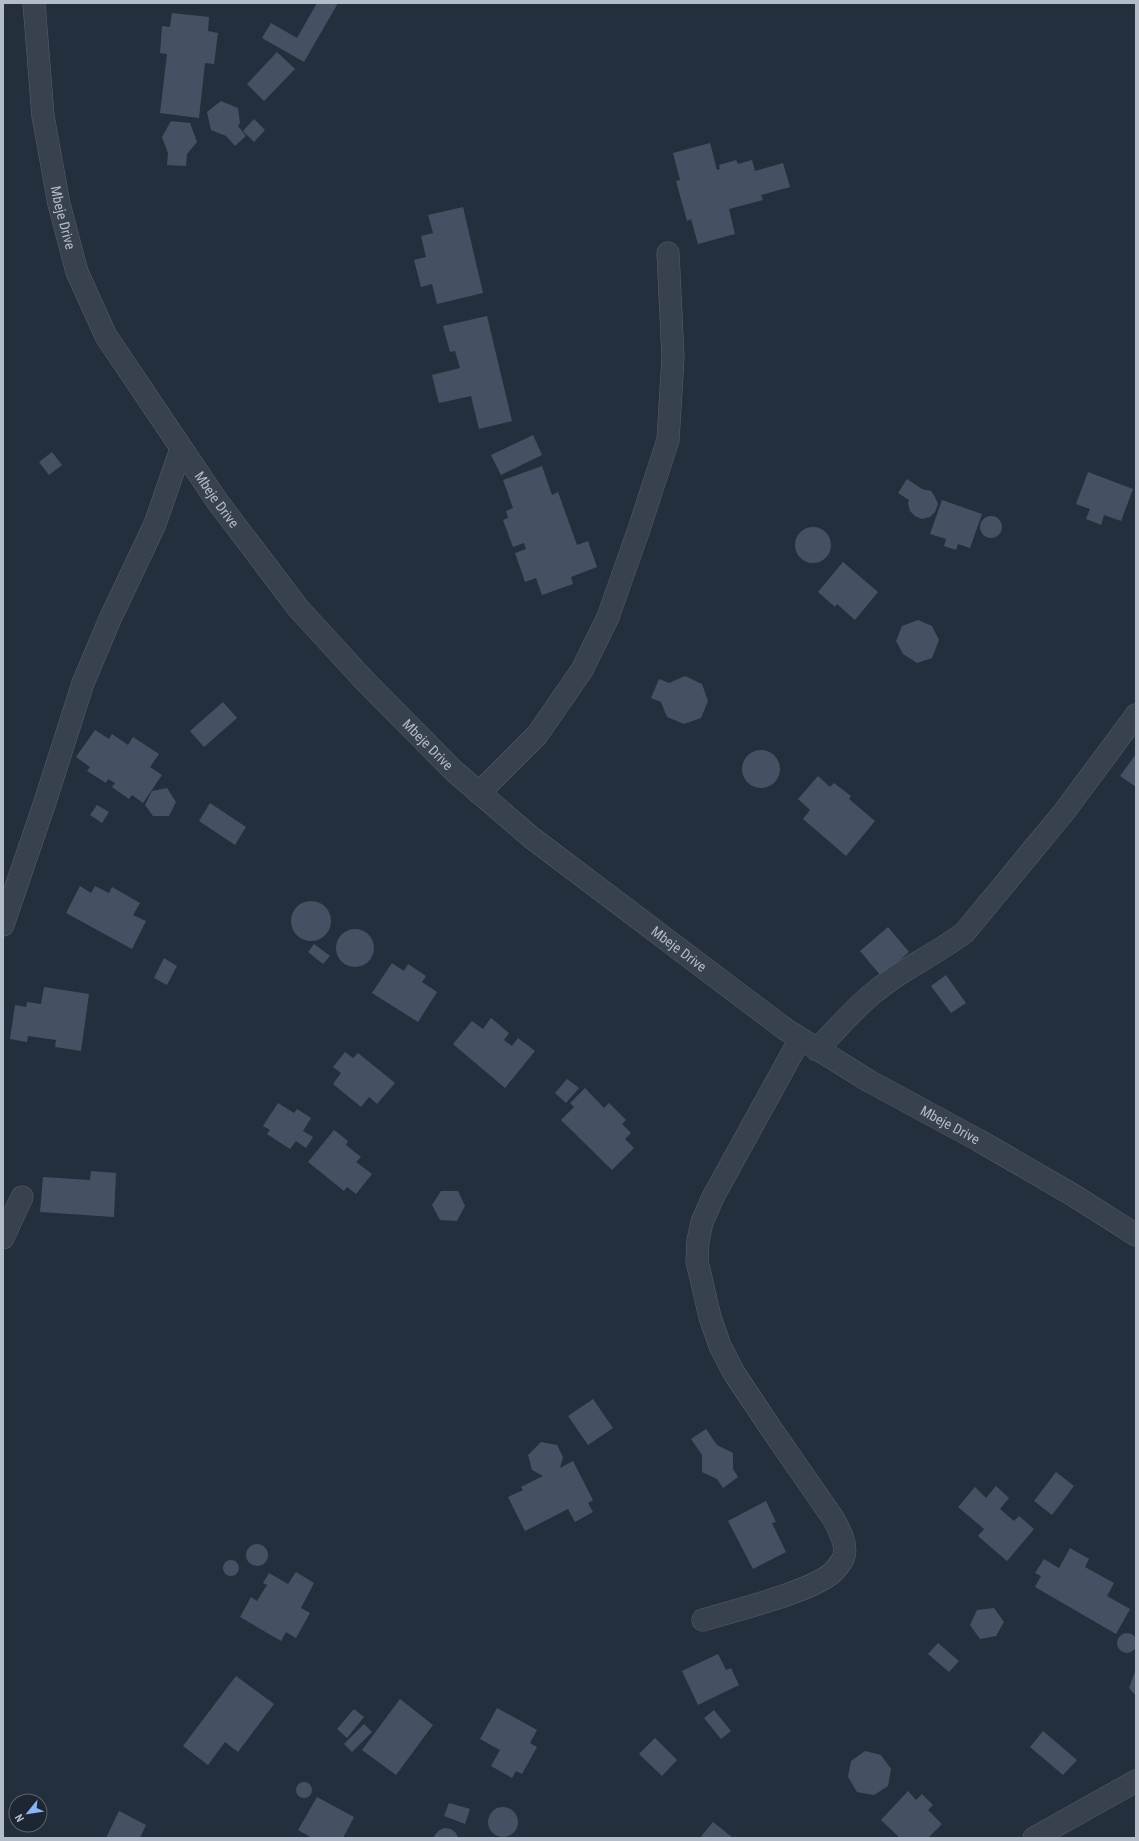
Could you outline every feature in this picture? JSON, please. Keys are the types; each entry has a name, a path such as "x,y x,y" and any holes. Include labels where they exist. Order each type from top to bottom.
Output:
{"street":[{"name":"Mbeje Drive","path":"34,3 43,116 59,204 77,272 106,336 216,501 298,608 363,679 454,771 479,793 532,838 785,1030 868,1081 978,1140 1066,1191 1136,1235"},
{"path":"479,793 537,735 582,670 608,617 639,529 668,440 673,357 668,254"},
{"path":"3,925 45,802 83,683 110,619 155,524 181,449"},
{"path":"703,1620 817,1583 834,1572 844,1557 844,1542 840,1530 833,1518 734,1373 720,1346 710,1317 697,1261 698,1241 702,1222 713,1197 809,1044 875,991 896,976 948,946 965,932 1064,812 1136,715"},
{"path":"3,1238 22,1197"},
{"path":"1034,1838 1136,1781"}],"building":[{"path":"317,3 338,3 304,62 262,38 271,23 297,38"},
{"path":"172,13 209,17 208,31 218,33 214,64 205,63 199,118 160,113 167,54 160,53 162,26 170,27"},
{"path":"277,52 295,69 264,101 247,84"},
{"path":"221,101 238,108 240,123 238,126 246,136 235,146 226,136 211,130 207,112"},
{"path":"254,119 265,130 254,142 243,131"},
{"path":"171,121 190,123 197,142 187,154 186,166 167,165 168,153 162,137"},
{"path":"710,143 717,170 720,169 719,165 736,160 738,164 752,160 755,171 783,163 790,187 761,195 763,200 729,209 735,234 698,244 691,219 687,221 676,181 680,180 673,153"},
{"path":"463,207 483,293 437,304 432,284 421,287 414,260 426,257 421,236 433,233 428,215"},
{"path":"487,316 512,421 479,429 471,396 439,403 432,375 460,368 455,351 450,352 443,326"},
{"path":"533,435 542,455 501,475 491,455"},
{"path":"52,452 62,465 49,475 39,462"},
{"path":"542,466 552,495 558,492 577,545 588,541 597,567 571,577 573,584 542,595 536,578 525,582 515,553 526,549 524,543 513,547 503,520 508,518 506,511 513,508 503,480"},
{"path":"1088,472 1133,489 1121,521 1104,515 1101,525 1086,519 1090,509 1076,504"},
{"path":"907,479 922,489 931,491 935,497 938,504 935,512 930,517 922,519 915,516 910,511 908,503 909,500 898,493"},
{"path":"942,500 982,514 970,548 958,544 956,550 944,546 946,539 930,534"},
{"path":"991,516 995,517 1001,523 1001,531 995,537 991,538 987,537 981,531 980,527 981,523 987,517"},
{"path":"813,527 823,530 828,535 831,545 828,555 823,560 813,563 803,560 798,555 795,545 798,535 803,530"},
{"path":"843,562 878,592 855,620 837,604 835,607 818,592"},
{"path":"918,620 932,626 939,640 932,658 917,663 903,654 896,641 902,626"},
{"path":"685,676 702,684 708,701 701,718 684,724 667,717 661,702 651,698 659,679 669,683"},
{"path":"223,702 237,718 204,747 190,731"},
{"path":"95,730 109,739 112,734 128,745 133,737 159,754 150,767 162,775 143,803 132,795 129,799 112,787 115,783 108,779 106,783 87,771 90,767 76,757"},
{"path":"757,750 765,750 772,753 777,758 780,769 777,780 772,785 765,788 757,788 750,785 745,780 742,773 742,765 745,758 750,753"},
{"path":"1136,754 1136,787 1120,776"},
{"path":"818,776 830,787 834,783 851,796 849,799 875,821 846,856 803,819 810,810 798,799"},
{"path":"167,788 176,802 169,816 153,816 145,805 152,791"},
{"path":"210,803 246,827 235,845 199,821"},
{"path":"97,805 109,812 102,823 90,815"},
{"path":"80,886 91,893 95,886 109,893 112,887 140,903 133,915 146,921 132,949 66,913"},
{"path":"315,901 322,904 328,910 331,921 330,929 322,938 315,941 307,941 300,938 292,929 291,917 294,910 303,902"},
{"path":"888,927 909,952 881,976 860,951"},
{"path":"351,929 359,929 366,932 371,937 374,948 371,959 366,964 359,967 351,967 344,964 339,959 336,952 336,944 339,937 344,932"},
{"path":"314,944 330,956 323,964 308,952"},
{"path":"164,958 177,966 167,985 154,978"},
{"path":"392,963 404,971 408,964 426,976 422,982 437,992 418,1022 372,993"},
{"path":"946,975 966,1003 951,1013 931,986"},
{"path":"44,987 89,994 81,1051 55,1047 56,1040 28,1036 27,1042 10,1039 15,1005 26,1007 27,1002 41,1004"},
{"path":"491,1018 509,1033 504,1040 512,1046 518,1038 535,1051 505,1088 453,1044 472,1021 483,1029"},
{"path":"345,1052 353,1058 358,1053 395,1083 377,1104 369,1097 361,1107 333,1084 341,1073 333,1067"},
{"path":"567,1079 579,1088 566,1103 555,1093"},
{"path":"585,1088 604,1108 609,1103 626,1120 622,1124 631,1133 625,1139 634,1148 612,1170 561,1120 574,1107 570,1103"},
{"path":"278,1103 294,1113 297,1109 311,1118 303,1131 313,1137 306,1148 296,1141 290,1149 267,1134 270,1130 263,1126"},
{"path":"334,1130 348,1141 346,1145 361,1157 356,1162 372,1174 356,1194 347,1187 344,1191 308,1162"},
{"path":"91,1171 116,1173 114,1217 40,1212 43,1177 90,1180"},
{"path":"441,1191 458,1191 465,1206 457,1221 440,1220 432,1205"},
{"path":"593,1399 613,1428 588,1445 568,1416"},
{"path":"706,1429 717,1445 733,1453 733,1469 738,1477 723,1488 717,1479 702,1472 702,1455 691,1439"},
{"path":"541,1442 557,1445 563,1457 560,1468 573,1461 593,1500 588,1503 593,1512 575,1522 568,1509 525,1531 508,1497 523,1490 521,1487 543,1476 532,1470 528,1455"},
{"path":"1056,1472 1074,1486 1052,1515 1034,1501"},
{"path":"996,1486 1009,1498 1000,1509 1014,1521 1019,1516 1034,1529 1007,1561 978,1536 984,1529 958,1507 975,1487 986,1498"},
{"path":"766,1501 776,1522 772,1523 786,1552 753,1569 728,1521"},
{"path":"257,1544 265,1547 268,1555 265,1563 257,1566 249,1563 246,1555 249,1547"},
{"path":"1070,1548 1089,1559 1085,1567 1114,1583 1107,1596 1130,1609 1116,1634 1035,1587 1041,1576 1035,1573 1044,1559 1059,1568"},
{"path":"228,1560 234,1560 239,1565 237,1574 234,1576 228,1576 223,1571 223,1565"},
{"path":"296,1572 314,1583 301,1608 310,1613 296,1638 286,1632 281,1641 240,1617 251,1597 257,1601 267,1585 263,1583 269,1573 288,1584"},
{"path":"994,1608 1004,1622 996,1636 980,1639 970,1625 977,1610"},
{"path":"1127,1633 1134,1636 1137,1643 1134,1650 1127,1653 1120,1650 1117,1643 1120,1636"},
{"path":"938,1643 959,1661 949,1672 928,1654"},
{"path":"718,1654 726,1670 731,1668 739,1685 698,1705 682,1671"},
{"path":"1136,1669 1136,1696 1129,1688"},
{"path":"236,1676 274,1704 238,1752 225,1742 208,1765 183,1746"},
{"path":"400,1699 433,1725 396,1775 362,1750"},
{"path":"497,1708 537,1730 530,1743 537,1747 522,1774 516,1771 512,1778 491,1766 500,1750 480,1739"},
{"path":"354,1709 364,1717 347,1738 337,1729"},
{"path":"714,1710 731,1731 721,1739 704,1718"},
{"path":"364,1724 372,1732 352,1752 344,1744"},
{"path":"1043,1731 1077,1760 1063,1775 1030,1747"},
{"path":"655,1738 677,1760 662,1776 639,1754"},
{"path":"865,1751 881,1755 891,1769 888,1786 874,1795 857,1792 848,1777 851,1761"},
{"path":"301,1782 307,1782 312,1787 310,1796 307,1798 301,1798 296,1793 296,1787"},
{"path":"908,1791 916,1800 922,1794 933,1805 928,1810 942,1824 928,1838 900,1838 881,1820"},
{"path":"317,1797 354,1817 343,1838 312,1838 298,1830"},
{"path":"449,1803 470,1809 465,1824 444,1816"},
{"path":"503,1807 509,1808 517,1816 517,1828 509,1836 503,1837 497,1836 489,1828 488,1822 489,1816 497,1808"},
{"path":"119,1811 146,1825 140,1838 106,1838"},
{"path":"713,1822 733,1838 700,1838"},
{"path":"444,1828 451,1829 456,1833 458,1838 433,1838 438,1831"}]}
